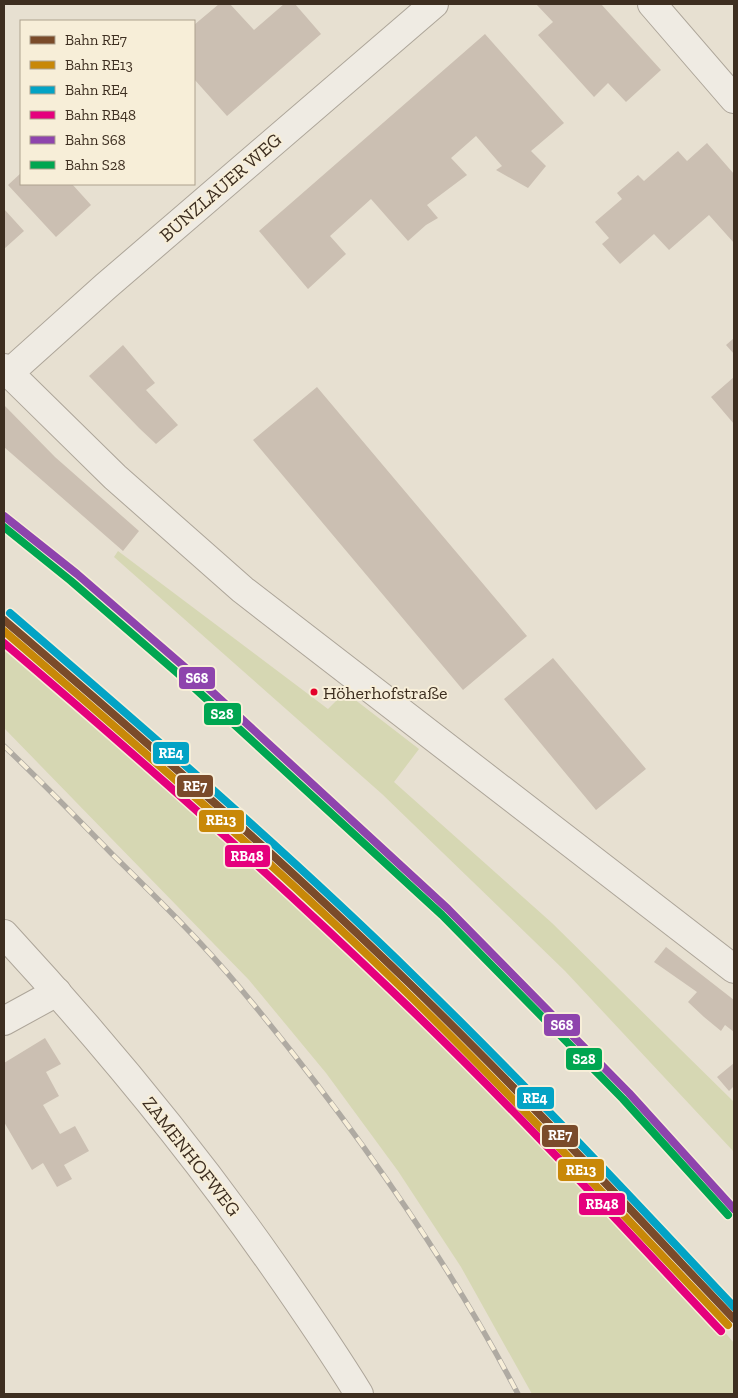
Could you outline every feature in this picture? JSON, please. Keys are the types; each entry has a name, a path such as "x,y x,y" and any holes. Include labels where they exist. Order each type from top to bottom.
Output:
{"street":[{"name":"BUNZLAUER WEG","path":"6,370 434,4"},
{"path":"652,4 734,99"},
{"path":"6,370 115,477 243,590 734,969"},
{"name":"ZAMENHOFWEG","path":"4,934 131,1076 222,1192 332,1349 359,1394"},
{"path":"4,1021 57,992"}],"green space":[{"path":"118,551 328,709 345,692 419,749 394,782 552,923 734,1102 734,1152 565,971 382,794 114,557"},
{"path":"4,640 306,906 510,1099 669,1267 734,1343 734,1394 532,1394 461,1267 398,1171 326,1073 249,980 4,728"}],"building":[{"path":"219,4 230,4 254,30 284,4 295,4 321,34 227,116 195,80 195,24"},
{"path":"536,4 601,4 661,70 626,102 608,83 594,97 538,35 553,22"},
{"path":"485,34 564,123 531,151 546,166 528,188 496,170 502,166 476,136 451,158 467,175 427,205 438,218 426,225 408,241 371,199 330,236 346,254 308,289 259,231"},
{"path":"707,143 734,174 734,243 709,215 669,250 654,234 620,264 602,244 609,238 595,222 622,199 617,193 638,175 644,181 678,151 687,161"},
{"path":"20,174 20,185 73,185 91,205 56,237 8,185"},
{"path":"4,209 24,231 4,249"},
{"path":"734,338 734,354 726,345"},
{"path":"123,345 155,383 146,390 178,425 156,444 89,376"},
{"path":"734,377 734,424 711,397"},
{"path":"317,387 527,636 463,690 253,440"},
{"path":"4,405 55,457 139,531 123,551 4,447"},
{"path":"553,658 646,769 596,810 504,699"},
{"path":"666,947 734,1000 734,1032 725,1025 721,1031 704,1017 688,1002 697,992 654,962"},
{"path":"45,1038 61,1064 46,1072 59,1096 43,1105 60,1134 75,1126 89,1151 64,1165 72,1179 57,1187 43,1163 32,1170 4,1122 4,1063"},
{"path":"734,1063 734,1086 729,1091 717,1077"}],"railway":[{"path":"4,746 194,937 279,1035 354,1133 424,1235 457,1287 518,1394"}],"rail line":[{"name":"S68","path":"4,516 77,574 195,676 448,909 629,1093 734,1209"},
{"name":"S28","path":"4,527 71,581 189,683 442,915 623,1099 728,1215"},
{"name":"RE4","path":"10,613 215,792 366,930 537,1099 734,1307"},
{"name":"RE7","path":"4,620 210,798 360,936 533,1107 734,1319"},
{"name":"RE13","path":"4,631 156,762 402,988 526,1113 728,1325"},
{"name":"RB48","path":"4,643 202,815 394,993 519,1118 721,1331"}],"place":[{"name":"Höherhofstraße","path":"314,692"}]}
